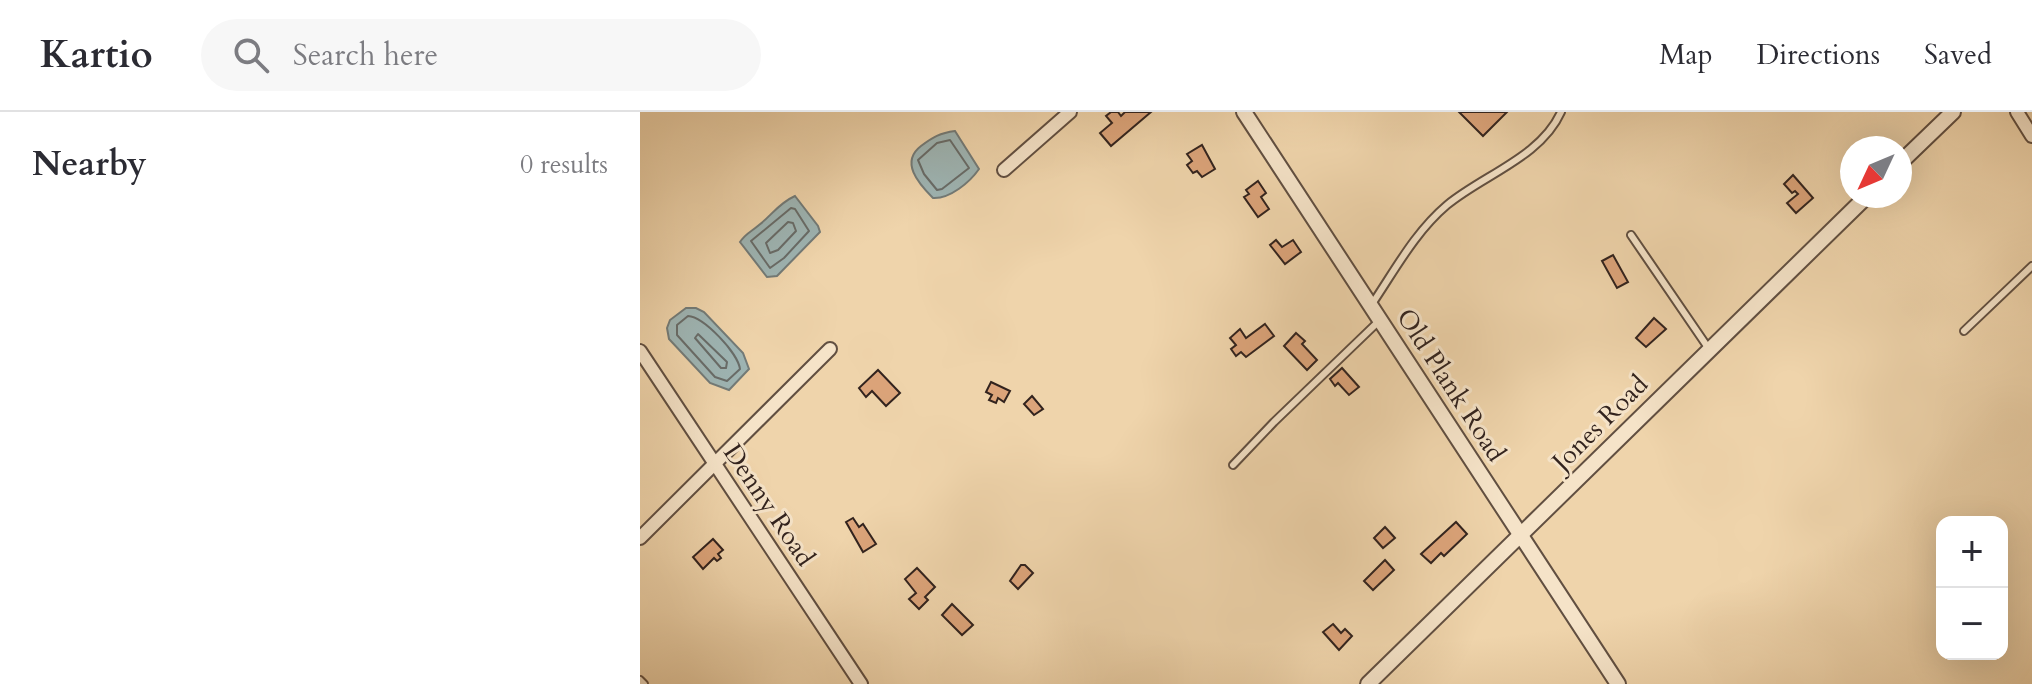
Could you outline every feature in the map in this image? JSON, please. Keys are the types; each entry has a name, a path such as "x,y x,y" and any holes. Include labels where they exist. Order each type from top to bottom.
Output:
{"street":[{"path":"1004,170 1070,112"},
{"name":"Old Plank Road","path":"1244,112 1618,684"},
{"path":"1912,151 1953,112"},
{"path":"2017,112 2032,136"},
{"name":"Jones Road","path":"1368,684 1855,208"},
{"path":"640,538 830,349"},
{"name":"Denny Road","path":"640,351 861,684"}],"lane":[{"path":"1370,307 1409,247 1435,216 1468,189 1525,152 1555,126 1561,112"},
{"path":"1631,235 1709,349"},
{"path":"1964,331 2032,266"},
{"path":"1233,465 1379,321"}],"water":[{"path":"955,131 979,169 959,189 933,198 917,179 912,159 915,152 929,140"},
{"path":"795,196 820,232 777,276 767,277 740,242"},
{"path":"686,308 704,312 743,353 749,369 729,390 710,383 669,339 667,328 670,320"}],"building":[{"path":"1118,112 1121,116 1125,112 1151,112 1111,146 1100,133 1112,123 1106,116"},
{"path":"1459,112 1507,112 1483,136"},
{"path":"1202,145 1215,169 1202,177 1197,171 1193,173 1187,165 1192,161 1187,154"},
{"path":"1793,175 1813,198 1796,213 1787,203 1798,194 1795,191 1792,193 1784,184"},
{"path":"1258,181 1266,193 1261,197 1269,209 1258,217 1244,197 1249,194 1246,190"},
{"path":"1276,240 1282,247 1293,240 1301,252 1285,264 1270,245"},
{"path":"1613,255 1628,282 1617,288 1602,261"},
{"path":"1654,318 1666,329 1646,347 1636,338"},
{"path":"1265,324 1274,336 1246,357 1241,352 1236,356 1231,349 1236,345 1230,338 1240,329 1246,338"},
{"path":"1296,333 1317,360 1307,370 1284,346"},
{"path":"1342,368 1359,387 1349,395 1330,379"},
{"path":"878,370 900,393 886,406 872,391 866,397 859,388"},
{"path":"991,382 1010,391 1004,402 998,398 996,403 989,400 992,395 986,392"},
{"path":"1032,396 1043,409 1034,415 1024,404"},
{"path":"853,518 859,527 863,524 876,544 863,552 846,522"},
{"path":"1456,522 1467,534 1444,556 1441,553 1431,563 1421,554"},
{"path":"1385,527 1395,538 1383,548 1374,538"},
{"path":"713,539 723,550 718,554 721,558 717,561 714,558 703,569 693,557"},
{"path":"1385,560 1394,570 1373,590 1364,581"},
{"path":"1021,565 1033,573 1018,589 1010,581"},
{"path":"917,568 935,587 919,609 909,599 916,593 905,579"},
{"path":"952,604 973,625 962,635 942,615"},
{"path":"1333,624 1341,633 1345,629 1352,636 1339,650 1323,632"}]}
